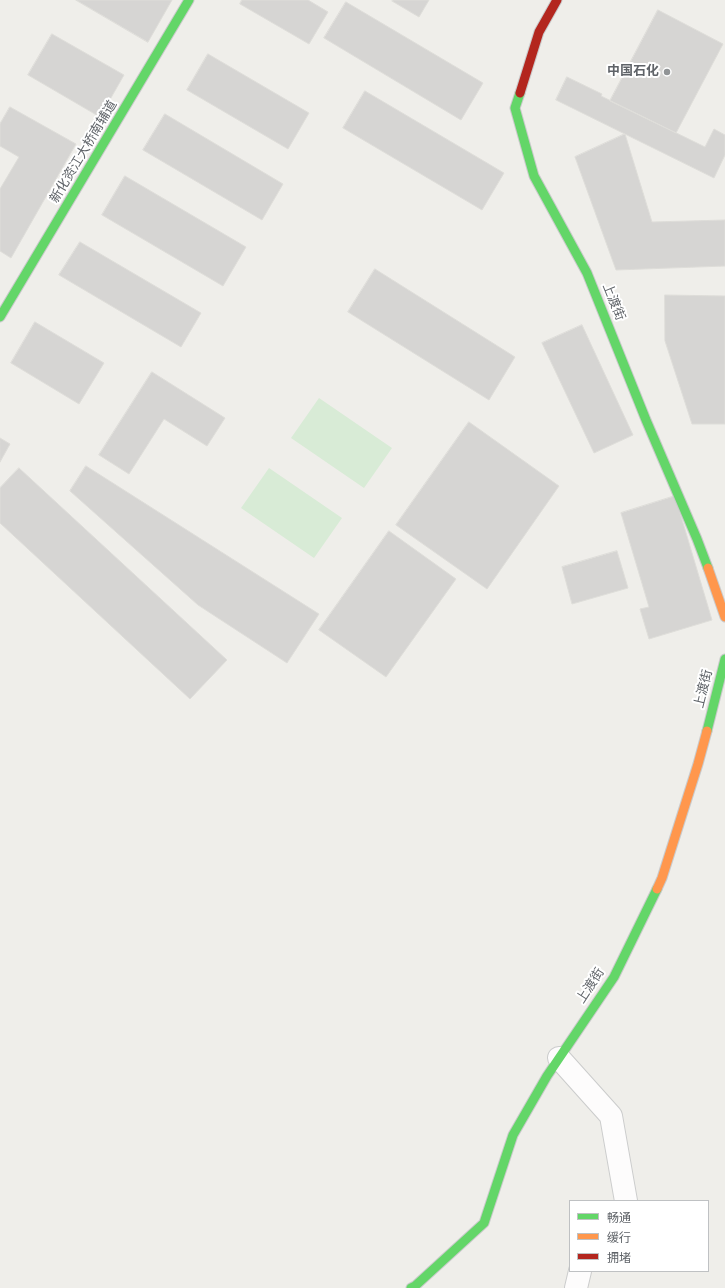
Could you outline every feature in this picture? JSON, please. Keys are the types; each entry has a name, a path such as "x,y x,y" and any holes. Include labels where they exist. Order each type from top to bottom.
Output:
{"street":[{"name":"新化资江大桥南辅道","path":"0,317 126,109 189,0"},
{"name":"上渡街","path":"557,0 539,32 515,108 534,176 587,274 646,420 697,539 725,617"},
{"name":"上渡街","path":"411,1288 484,1224 513,1135 547,1076 614,977 662,878 698,764 725,659"},
{"path":"559,1058 611,1116 626,1200"},
{"path":"576,1288 580,1272"}],"green space":[{"path":"319,398 392,448 364,488 291,438"},
{"path":"269,468 342,518 314,558 241,508"}],"building":[{"path":"76,0 172,0 148,42"},
{"path":"242,0 308,0 328,12 309,44 240,4"},
{"path":"429,0 419,17 392,1"},
{"path":"346,2 483,83 461,120 324,38"},
{"name":"中国石化","path":"658,10 723,44 676,133 610,101"},
{"path":"52,34 124,75 100,117 28,75"},
{"path":"208,54 309,113 288,149 187,90"},
{"path":"567,77 602,94 601,96 705,147 714,129 725,135 725,155 714,178 556,100"},
{"path":"365,91 504,173 482,210 343,128"},
{"path":"10,107 76,144 11,258 0,251 0,189 19,157 0,146 0,124"},
{"path":"165,114 283,184 262,220 143,150"},
{"path":"625,134 652,222 725,220 725,266 616,270 575,157"},
{"path":"125,176 246,247 223,286 102,215"},
{"path":"80,242 201,313 181,347 59,275"},
{"path":"375,269 515,357 489,400 348,312"},
{"path":"665,295 725,296 725,424 692,424 665,341"},
{"path":"35,322 104,363 79,404 11,363"},
{"path":"582,325 633,435 594,453 542,343"},
{"path":"152,372 225,418 207,446 164,419 129,474 99,455"},
{"path":"469,422 559,486 487,589 396,525"},
{"path":"0,438 10,444 0,462"},
{"path":"86,466 319,614 287,663 198,605 70,491"},
{"path":"19,468 227,660 190,699 0,523 0,488"},
{"path":"675,496 712,620 649,639 640,609 649,607 621,513"},
{"path":"389,531 456,579 386,677 319,630"},
{"path":"617,551 628,588 572,604 562,567"}],"traffic: fast":[{"path":"0,317 189,0"},
{"path":"520,93 515,108 534,176 587,273 708,568"},
{"path":"707,731 725,659"},
{"path":"411,1288 484,1223 513,1135 547,1076 614,977 657,889"}],"traffic: slow":[{"path":"708,568 725,617"},
{"path":"657,889 662,878 707,731"}],"traffic: jam":[{"path":"520,93 539,32 557,0"}],"place":[{"name":"中国石化","path":"667,72"}]}
